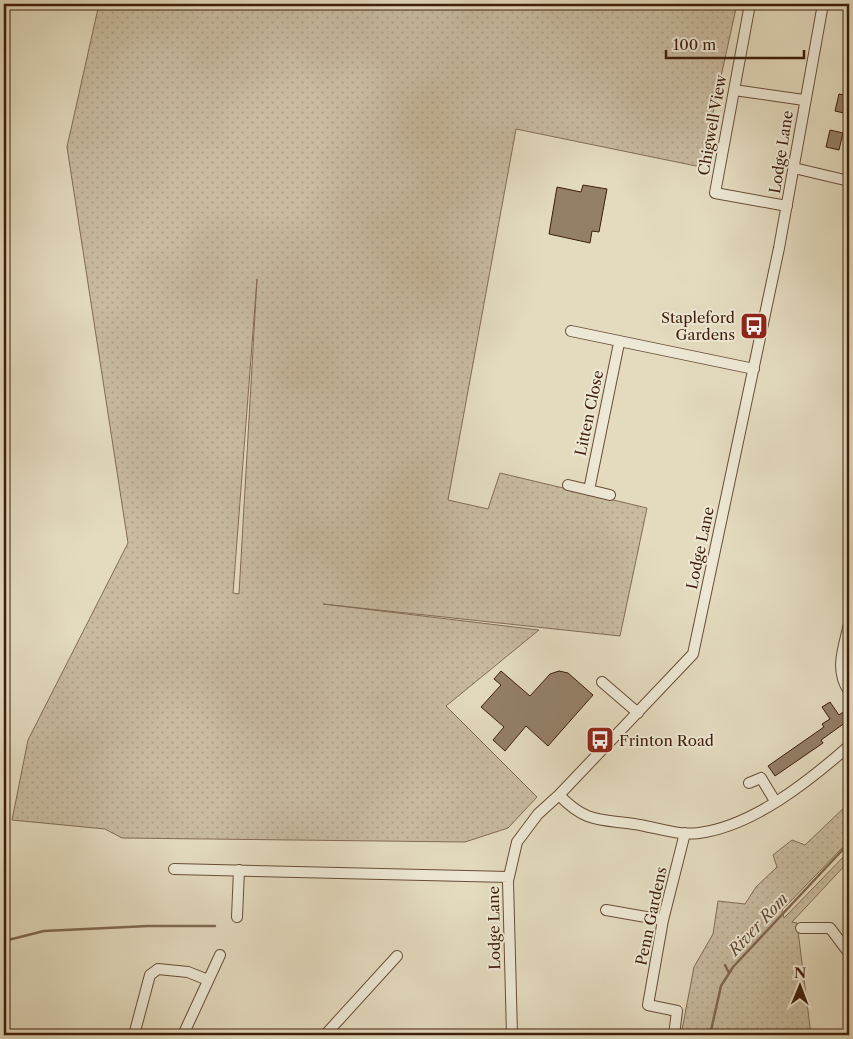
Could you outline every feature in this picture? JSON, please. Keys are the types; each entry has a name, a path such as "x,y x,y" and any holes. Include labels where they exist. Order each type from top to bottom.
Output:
{"street":[{"name":"Chigwell View","path":"750,4 715,193 787,206"},
{"name":"Lodge Lane","path":"512,1035 509,877 517,842 538,814 559,795 693,654 787,206 804,100 823,4"},
{"path":"734,90 804,100"},
{"path":"794,168 849,181"},
{"path":"571,332 754,369"},
{"name":"Litten Close","path":"589,490 619,343"},
{"path":"568,485 610,494"},
{"path":"849,624 840,676 849,691"},
{"path":"602,682 638,713"},
{"path":"559,795 570,807 587,818 698,834 724,827 775,801 803,784 849,746"},
{"path":"749,784 761,778 775,801"},
{"name":"Penn Gardens","path":"674,1035 677,1011 648,1005 663,920 684,833"},
{"path":"174,868 509,877"},
{"path":"238,917 239,870"},
{"path":"606,910 663,920"},
{"path":"801,928 830,928 848,951"},
{"path":"183,1035 220,955"},
{"path":"325,1035 397,956"},
{"path":"134,1035 150,975 158,969 188,972 208,980"}],"shaded area":[{"path":"99,4 737,4 701,167 516,129 448,500 488,509 500,473 647,508 620,636 323,604 539,630 446,706 537,797 508,828 465,842 122,838 105,829 12,820 28,740 128,543 67,147","holes":["257,279 239,594 233,593"]},
{"path":"849,803 849,841 847,843 846,839 844,840 844,846 782,910 784,918 849,851 849,861 792,922 797,923 811,1035 681,1035 694,967 713,934 718,901 745,904 756,887 777,867 773,855 792,840 805,845"}],"building":[{"path":"839,94 849,96 848,114 835,111"},
{"path":"830,130 843,133 839,150 826,147"},
{"path":"583,185 607,189 599,232 592,231 590,243 549,234 557,187 581,192"},
{"path":"501,671 530,696 550,674 559,671 568,673 593,695 548,746 526,726 505,751 493,740 504,727 481,707 501,685 494,679"},
{"path":"830,702 839,715 849,708 849,720 821,740 823,743 775,776 768,766 824,727 822,724 830,719 822,707"}],"waterway":[{"name":"River Rom","path":"710,1035 721,986 733,967 849,843"},
{"path":"4,941 44,931 148,926 215,926"},
{"path":"725,965 729,973"}],"place":[{"name":"Stapleford Gardens","path":"754,326"},
{"name":"Frinton Road","path":"600,740"}]}
